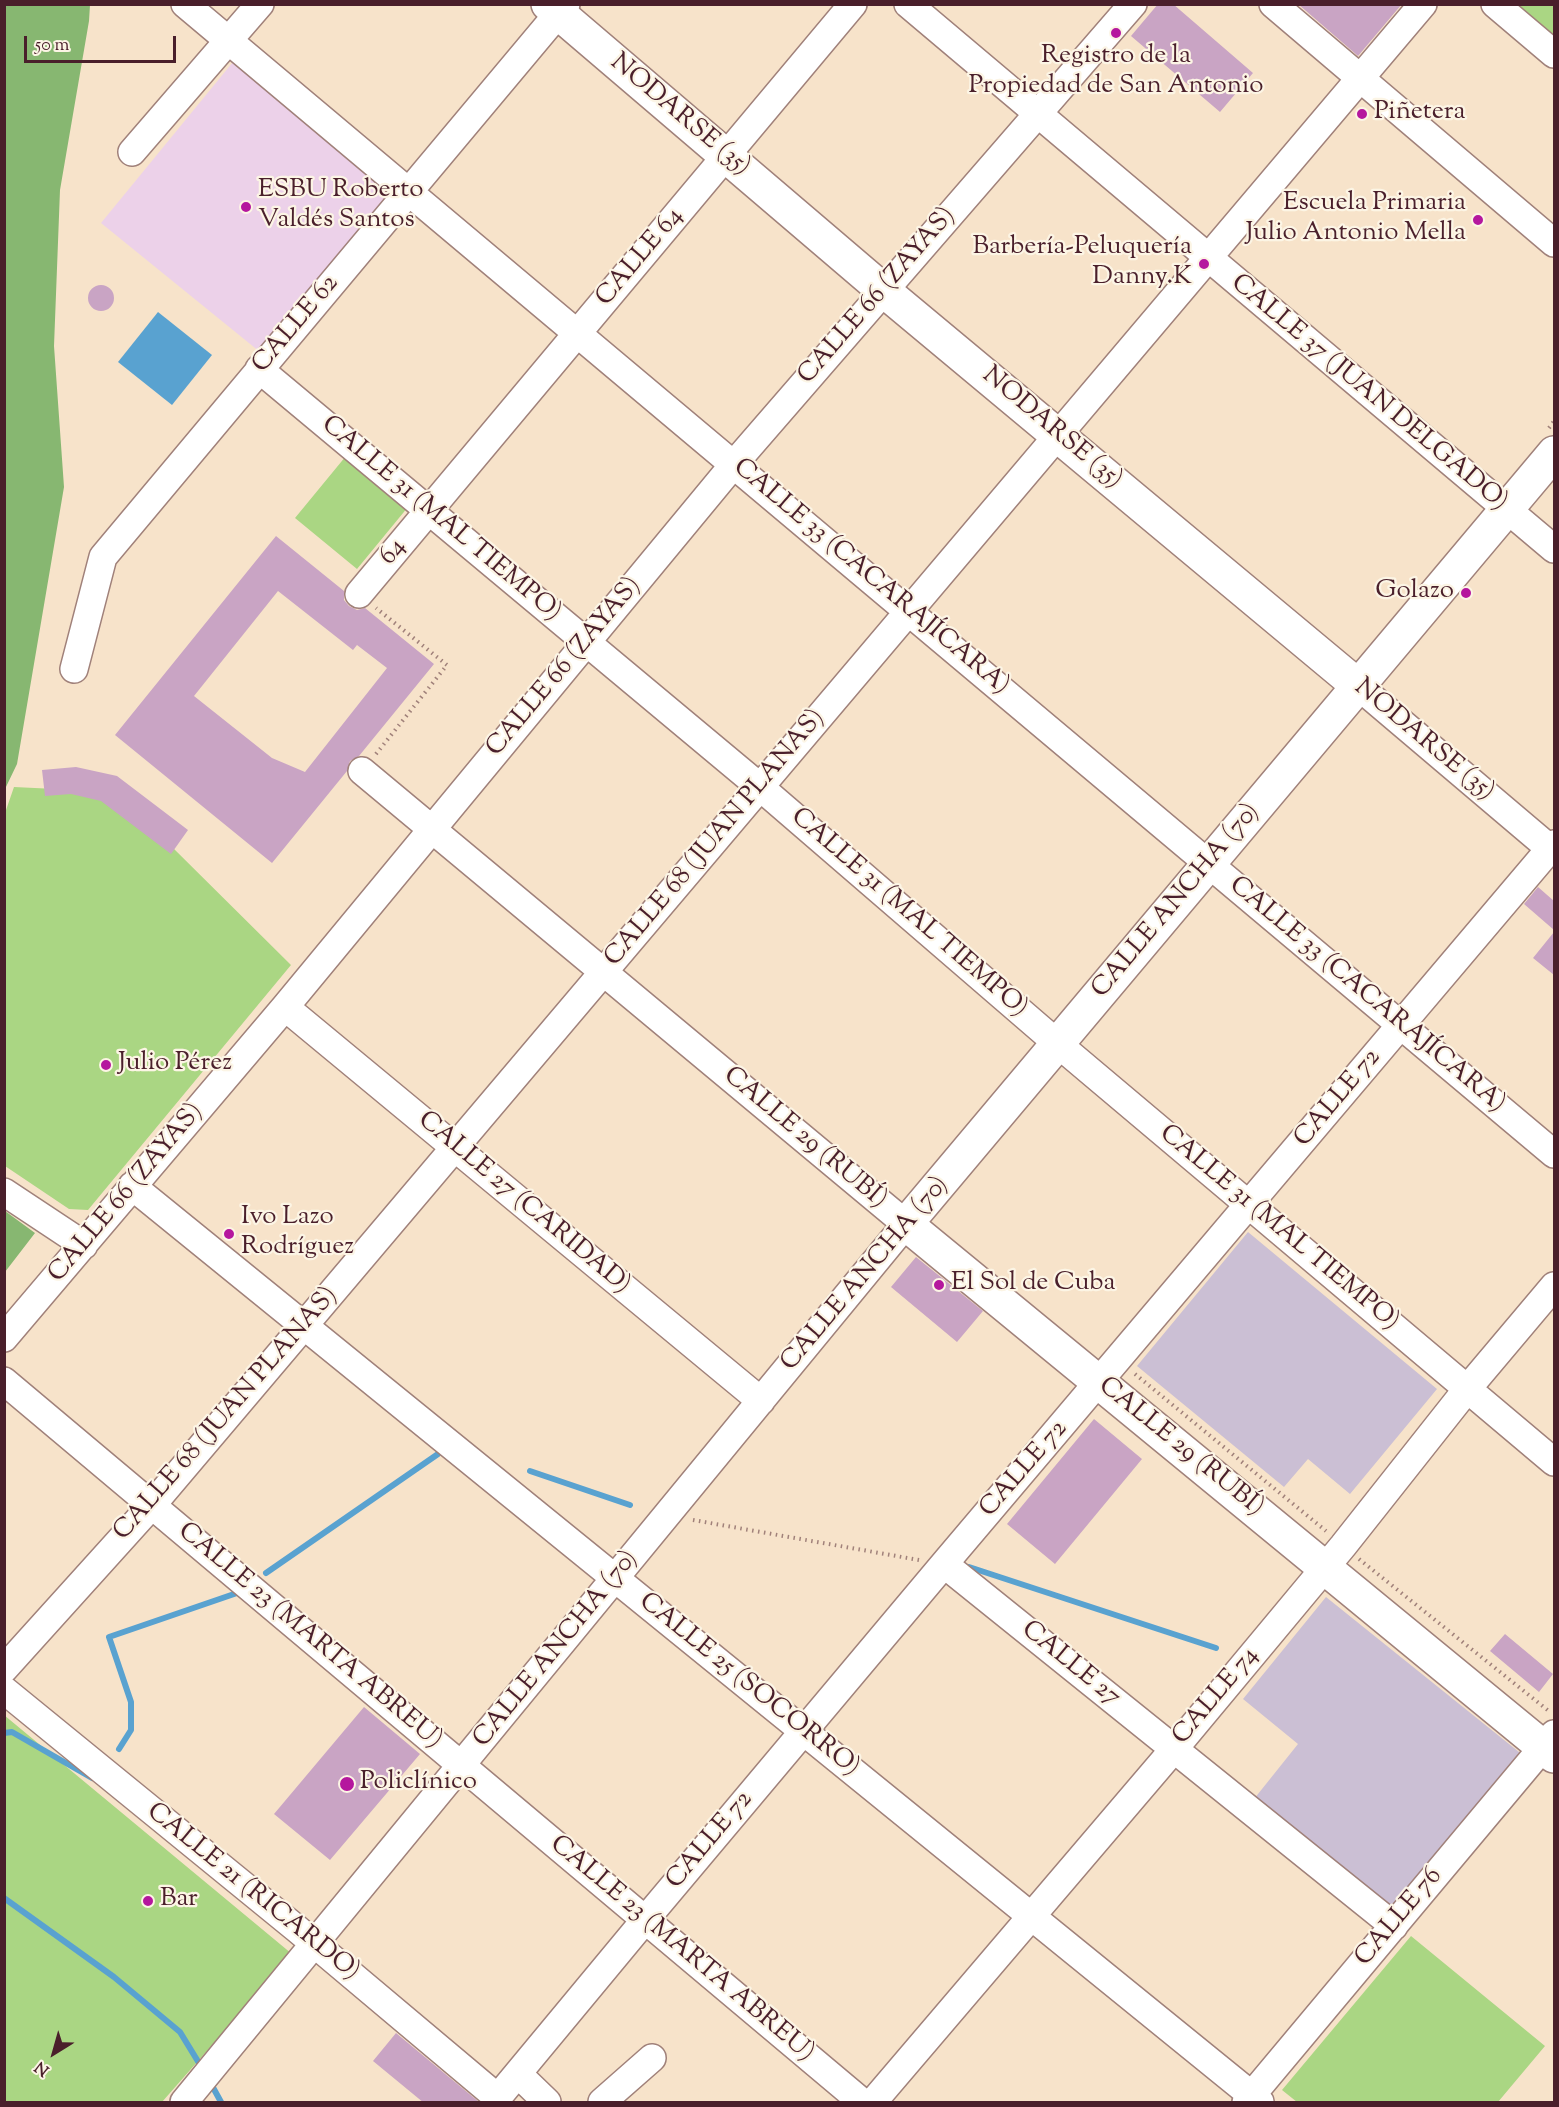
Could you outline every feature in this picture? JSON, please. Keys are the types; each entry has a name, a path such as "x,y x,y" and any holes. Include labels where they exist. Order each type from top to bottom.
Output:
{"main road":[{"name":"NODARSE (35)","path":"558,7 726,156 883,290 1357,685"},
{"name":"CALLE ANCHA (70)","path":"906,1224 1554,453"},
{"name":"CALLE 29 (RUBÍ)","path":"906,1224 1326,1567 1551,1745"}],"street":[{"name":"CALLE 33 (CACARAJÍCARA)","path":"185,4 1554,1154"},
{"path":"132,152 260,4"},
{"name":"CALLE 64","path":"429,511 853,4"},
{"name":"CALLE 37 (JUAN DELGADO)","path":"908,4 1554,549"},
{"name":"CALLE 66 (ZAYAS)","path":"4,1338 285,1007 734,464 1133,4"},
{"path":"1273,4 1554,243"},
{"name":"CALLE 68 (JUAN PLANAS)","path":"4,1670 152,1505 1423,4"},
{"path":"1495,4 1554,54"},
{"name":"CALLE 62","path":"74,669 103,557 409,191 558,7"},
{"name":"CALLE 31 (MAL TIEMPO)","path":"259,369 760,787 1058,1044 1554,1462"},
{"name":"64","path":"359,594 429,511"},
{"name":"NODARSE (35)","path":"1357,685 1553,848"},
{"name":"CALLE 29 (RUBÍ)","path":"362,771 906,1224"},
{"name":"CALLE 72","path":"496,2100 944,1564 1553,848"},
{"name":"CALLE 27 (CARIDAD)","path":"285,1007 761,1401"},
{"name":"CALLE 25 (SOCORRO)","path":"132,1186 1031,1916 1252,2100"},
{"path":"4,1191 84,1245"},
{"name":"CALLE ANCHA (70)","path":"184,2103 906,1224"},
{"name":"CALLE 74","path":"873,2103 1326,1567 1468,1388 1554,1286"},
{"name":"CALLE 23 (MARTA ABREU)","path":"4,1381 862,2103"},
{"name":"CALLE 27","path":"944,1564 1394,1926"},
{"name":"CALLE 21 (RICARDO)","path":"4,1690 315,1944 496,2100"},
{"name":"CALLE 76","path":"1252,2100 1394,1926 1551,1745"},
{"path":"602,2103 652,2058"},
{"path":"518,2074 547,2103"}],"path":[{"path":"359,594 447,665 362,771"},
{"path":"693,1520 944,1564"}],"shaded area":[{"name":"ESBU Roberto Valdés Santos","path":"233,62 392,191 260,352 101,223"},
{"path":"1248,1232 1437,1389 1350,1494 1308,1459 1284,1487 1137,1366"},
{"path":"1326,1597 1524,1756 1397,1914 1254,1799 1298,1744 1243,1699"}],"green space":[{"path":"5,5 90,5 60,190 54,346 64,487 17,764 5,789"},
{"path":"1513,5 1554,5 1554,40"},
{"path":"346,456 408,507 357,569 295,518"},
{"name":"Julio Pérez","path":"14,787 97,791 170,845 291,965 88,1210 69,1209 5,1166 5,813"},
{"path":"5,1211 35,1233 5,1272"},
{"path":"4,1715 292,1954 162,2102 5,2102"},
{"path":"1411,1936 1545,2046 1498,2102 1297,2102 1282,2090"}],"water":[{"path":"158,312 212,355 172,405 118,362"}],"building":[{"path":"1158,4 1173,4 1253,73 1220,112 1131,36"},
{"path":"1298,4 1402,4 1358,56"},
{"path":"101,285 110,289 114,298 110,307 101,311 92,307 88,298 92,289"},
{"path":"276,536 344,591 344,600 349,606 357,610 365,608 434,664 359,756 350,761 347,771 272,863 115,735","holes":["278,591 353,650 357,645 387,668 305,772 272,758 194,696"]},
{"path":"76,767 117,776 188,830 171,854 101,801 71,794 45,796 42,770"},
{"path":"1538,887 1554,901 1554,930 1524,904"},
{"path":"1554,932 1554,975 1533,958"},
{"path":"916,1257 983,1311 957,1342 891,1287"},
{"path":"1094,1419 1142,1459 1055,1564 1007,1524"},
{"path":"1505,1634 1553,1674 1539,1692 1490,1651"},
{"name":"Policlínico","path":"364,1707 420,1754 330,1860 274,1814"},
{"path":"396,2033 479,2103 424,2103 373,2061"}],"waterway":[{"path":"266,1573 438,1454"},
{"path":"530,1471 630,1505"},
{"path":"969,1567 1216,1648"},
{"path":"119,1749 131,1730 131,1702 109,1637 237,1593"},
{"path":"4,1733 12,1732 92,1778"},
{"path":"4,1898 114,1977 180,2032 202,2068"},
{"path":"210,2082 221,2102"}],"place":[{"name":"Registro de la Propiedad de San Antonio","path":"1116,33"},
{"name":"Piñetera","path":"1362,114"},
{"name":"ESBU Roberto Valdés Santos","path":"246,207"},
{"name":"Escuela Primaria Julio Antonio Mella","path":"1478,220"},
{"name":"Barbería-Peluquería Danny.K","path":"1204,264"},
{"name":"Golazo","path":"1466,593"},
{"name":"Julio Pérez","path":"106,1065"},
{"name":"Ivo Lazo Rodríguez","path":"229,1234"},
{"name":"El Sol de Cuba","path":"939,1285"},
{"name":"Policlínico","path":"347,1784"},
{"name":"Bar","path":"148,1901"}]}
